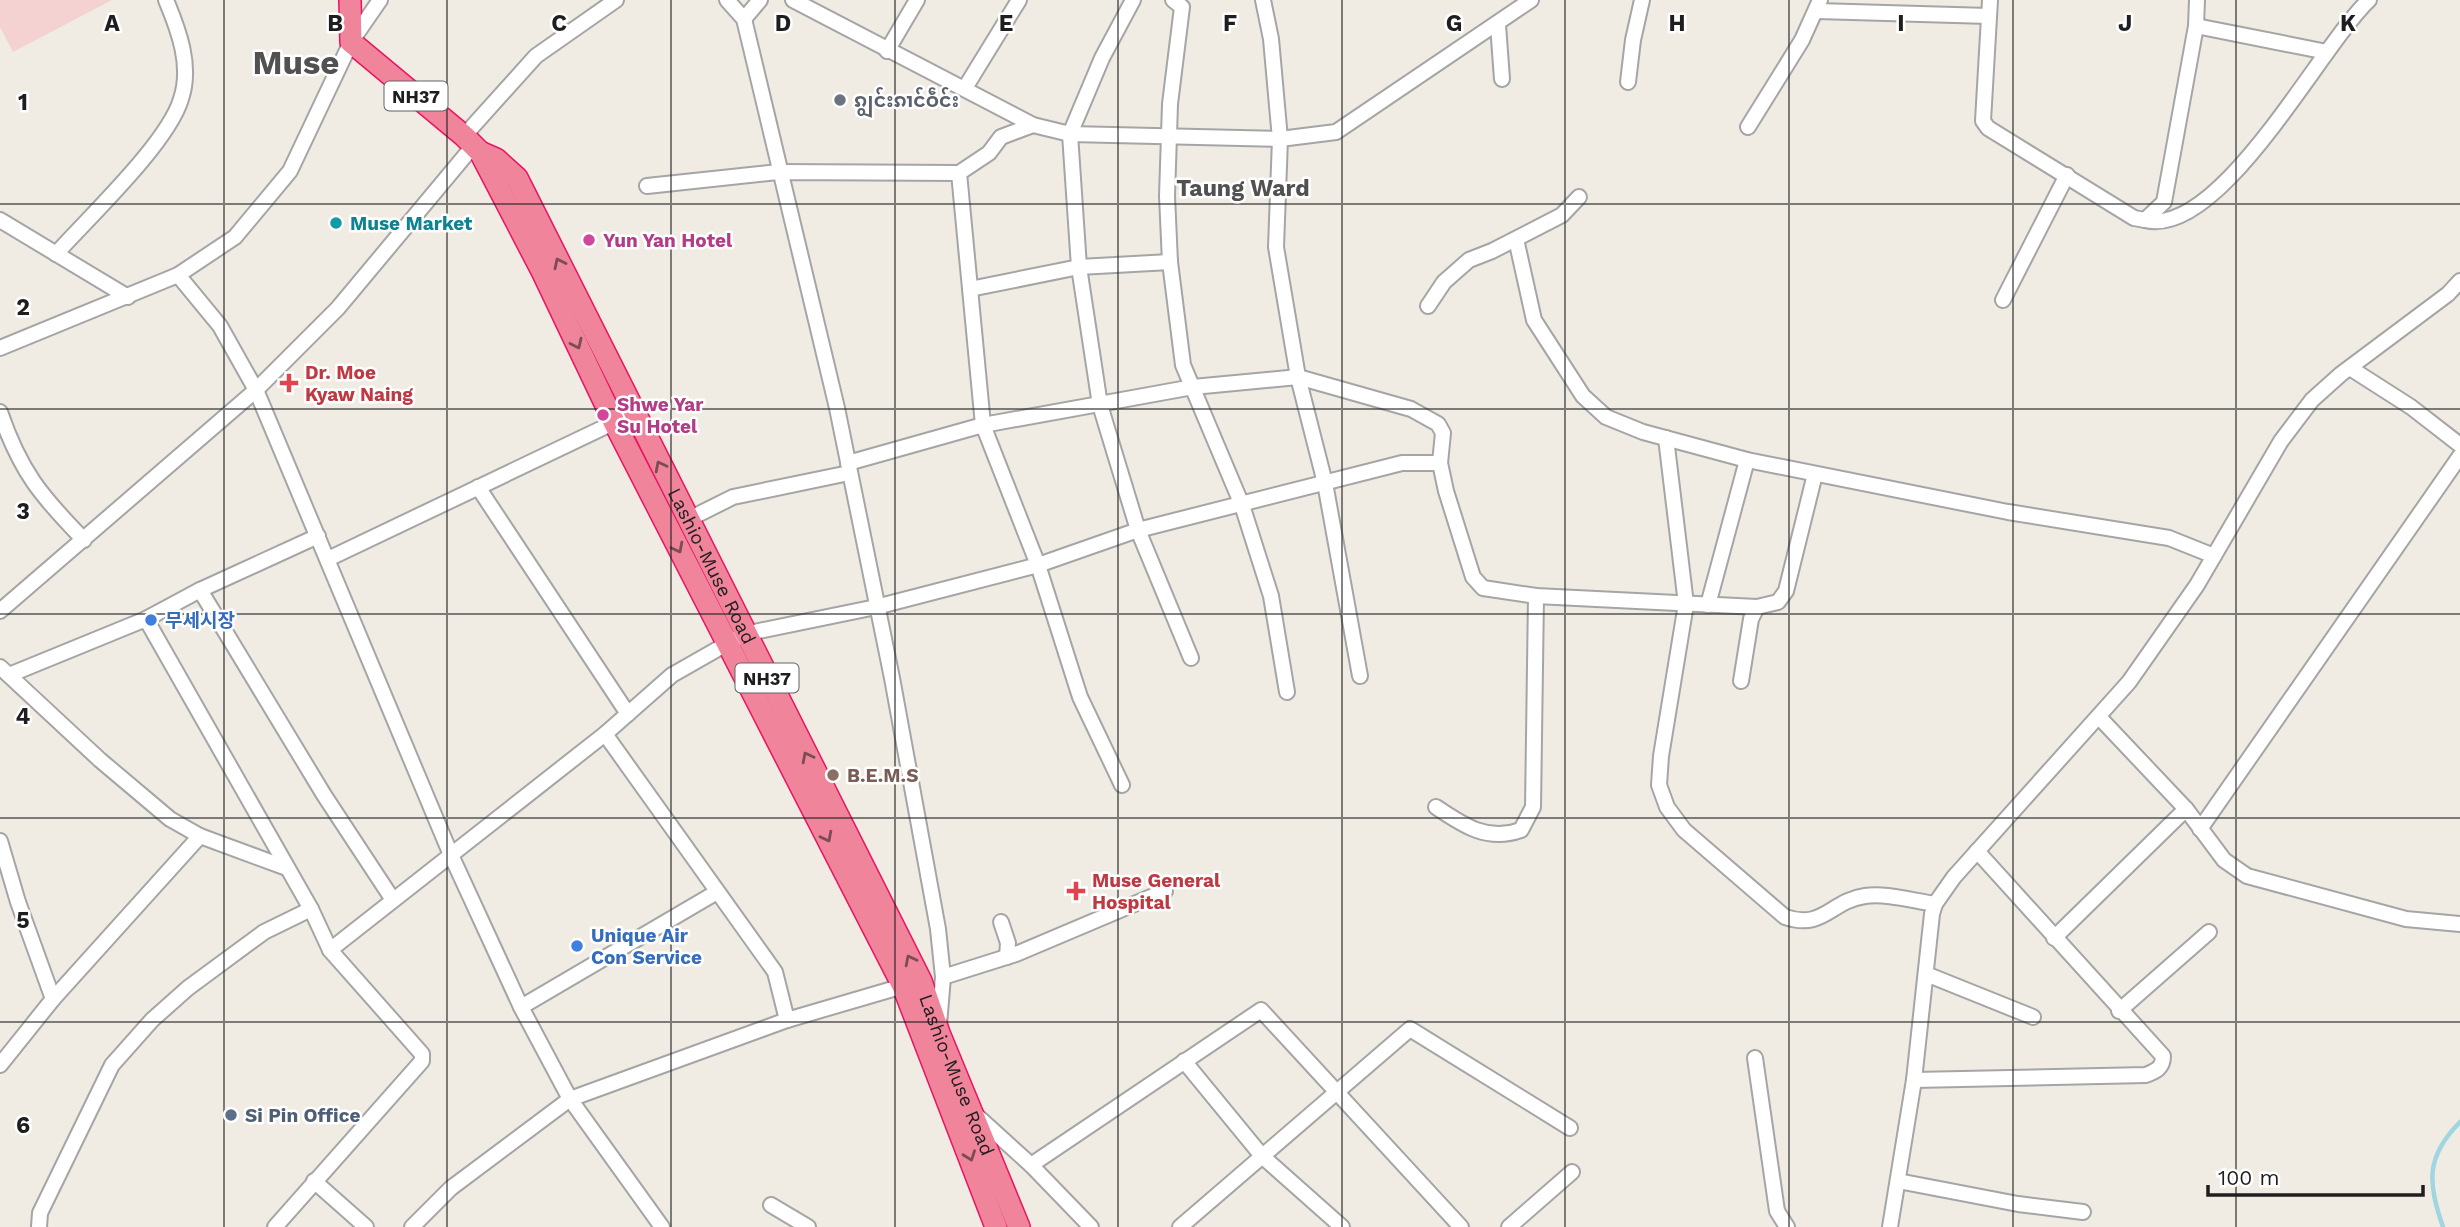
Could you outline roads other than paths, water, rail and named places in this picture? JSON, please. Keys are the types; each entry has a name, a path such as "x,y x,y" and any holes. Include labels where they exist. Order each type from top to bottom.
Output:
{"highway":[{"path":"350,0 351,42"},
{"name":"Lashio-Muse Road","path":"351,42 517,178 687,520 736,638 904,986 996,1227"},
{"name":"Lashio-Muse Road","path":"473,144 543,273 614,422 736,638 921,981 1018,1227"}],"street":[{"path":"56,254 161,139 182,99 185,59 179,32 166,0"},
{"path":"0,348 178,275 235,237 290,171 351,42 380,0"},
{"path":"0,611 256,390 338,308 473,144 537,56 616,0"},
{"path":"727,0 744,19 849,468 936,915 943,977 939,1032 930,1053"},
{"path":"744,19 760,0"},
{"path":"793,0 1033,125 1070,134 1280,139 1336,132 1498,25 1531,0"},
{"path":"887,51 917,0"},
{"path":"965,88 1018,0"},
{"path":"1133,0 1102,58 1070,134 1079,267 1100,405 1138,530 1191,657"},
{"path":"1173,0 1182,7 1170,104 1167,197 1170,262 1183,365 1242,505 1271,596 1287,692"},
{"path":"1263,0 1271,39 1280,139 1276,247 1298,377 1325,483 1360,676"},
{"path":"1628,82 1633,40 1642,0"},
{"path":"1990,0 1983,121 1988,128 2134,218 2164,222 2184,216 2223,183 2288,110 2327,52 2369,0"},
{"path":"2145,220 2164,202 2196,26 2197,0"},
{"path":"1748,127 1819,6 1989,16"},
{"path":"1498,25 1502,79"},
{"path":"2196,26 2327,52"},
{"path":"647,186 778,172 959,173 989,153 1001,137 1033,125"},
{"path":"959,173 984,425 1038,565 1080,697 1122,785"},
{"path":"2003,300 2067,175"},
{"path":"1428,306 1444,282 1469,260 1562,215 1579,197"},
{"path":"0,220 128,297"},
{"path":"1516,239 1534,320 1583,396 1606,417 1666,438 1747,460 2008,512 2169,538 2214,556"},
{"path":"970,289 1079,267 1170,262"},
{"path":"178,275 220,326 256,390 451,855 521,1007 570,1099 662,1227"},
{"path":"1890,1227 1914,1080 1935,904 1977,851 2129,682 2175,618 2281,441 2312,400 2448,294 2460,281"},
{"path":"2350,368 2411,407 2460,445"},
{"path":"687,520 733,497 849,468 984,425 1192,387 1298,377 1411,409 1431,419 1443,433 1440,463 1473,576 1483,588 1536,596 1757,607 1778,602 1786,591 1815,474"},
{"path":"0,412 10,442 40,495 84,540"},
{"path":"328,559 634,413"},
{"path":"1666,438 1686,604 1661,756 1659,785 1667,807 1684,830 1785,917 1801,923 1825,917 1835,906 1867,895 1935,904"},
{"path":"2200,829 2460,456"},
{"path":"1708,605 1747,460"},
{"path":"330,950 605,734 672,674 736,638 876,607 1038,565 1138,530 1402,463 1440,463"},
{"path":"478,488 628,714"},
{"path":"284,867 200,836 170,819 100,760 5,671 146,619 200,590 318,536"},
{"path":"200,590 324,796 393,900"},
{"path":"1436,807 1457,821 1501,837 1521,830 1532,807 1536,596"},
{"path":"1741,681 1751,619 1757,607"},
{"path":"146,619 284,867 311,909 330,950 422,1054 422,1061 275,1227"},
{"path":"2099,717 2186,809 2224,860 2247,876 2406,919 2460,924"},
{"path":"605,734 775,972 787,1020"},
{"path":"2054,938 2186,809"},
{"path":"0,1065 53,999 200,836"},
{"path":"0,841 18,902 53,999"},
{"path":"1914,1080 2146,1075 2160,1069 2163,1056 2119,1011 1977,851"},
{"path":"943,977 1007,957 1164,891"},
{"path":"521,1007 717,892"},
{"path":"39,1227 40,1213 112,1065 152,1020 188,988 264,932 311,909"},
{"path":"1001,922 1008,943 1007,957"},
{"path":"2119,1011 2209,932"},
{"path":"1926,974 2033,1017"},
{"path":"412,1227 451,1188 570,1099 787,1020 904,986"},
{"path":"1031,1165 1261,1010 1461,1227"},
{"path":"1180,1227 1410,1029 1570,1128"},
{"path":"1755,1058 1777,1210 1787,1227"},
{"path":"1184,1061 1262,1156 1342,1227"},
{"path":"947,1094 973,1113 1031,1165 1091,1227"},
{"path":"1509,1227 1572,1172"},
{"path":"314,1181 366,1227"},
{"path":"1898,1181 2018,1204 2082,1212"},
{"path":"771,1205 808,1227"}],"waterway":[{"path":"2443,1227 2434,1197 2433,1171 2440,1147 2460,1122"}],"place":[{"name":"ၵျွင်းၵၢင်ဝဵင်း","path":"840,100"},
{"name":"Muse Market","path":"336,223"},
{"name":"Yun Yan Hotel","path":"589,240"},
{"name":"Dr. Moe Kyaw Naing","path":"289,383"},
{"name":"Shwe Yar Su Hotel","path":"603,415"},
{"name":"무세시장","path":"151,620"},
{"name":"B.E.M.S","path":"833,775"},
{"name":"Muse General Hospital","path":"1076,891"},
{"name":"Unique Air Con Service","path":"577,946"},
{"name":"Si Pin Office","path":"231,1115"}],"district":[{"name":"Muse","path":"296,62"},
{"name":"Taung Ward","path":"1243,188"}]}
